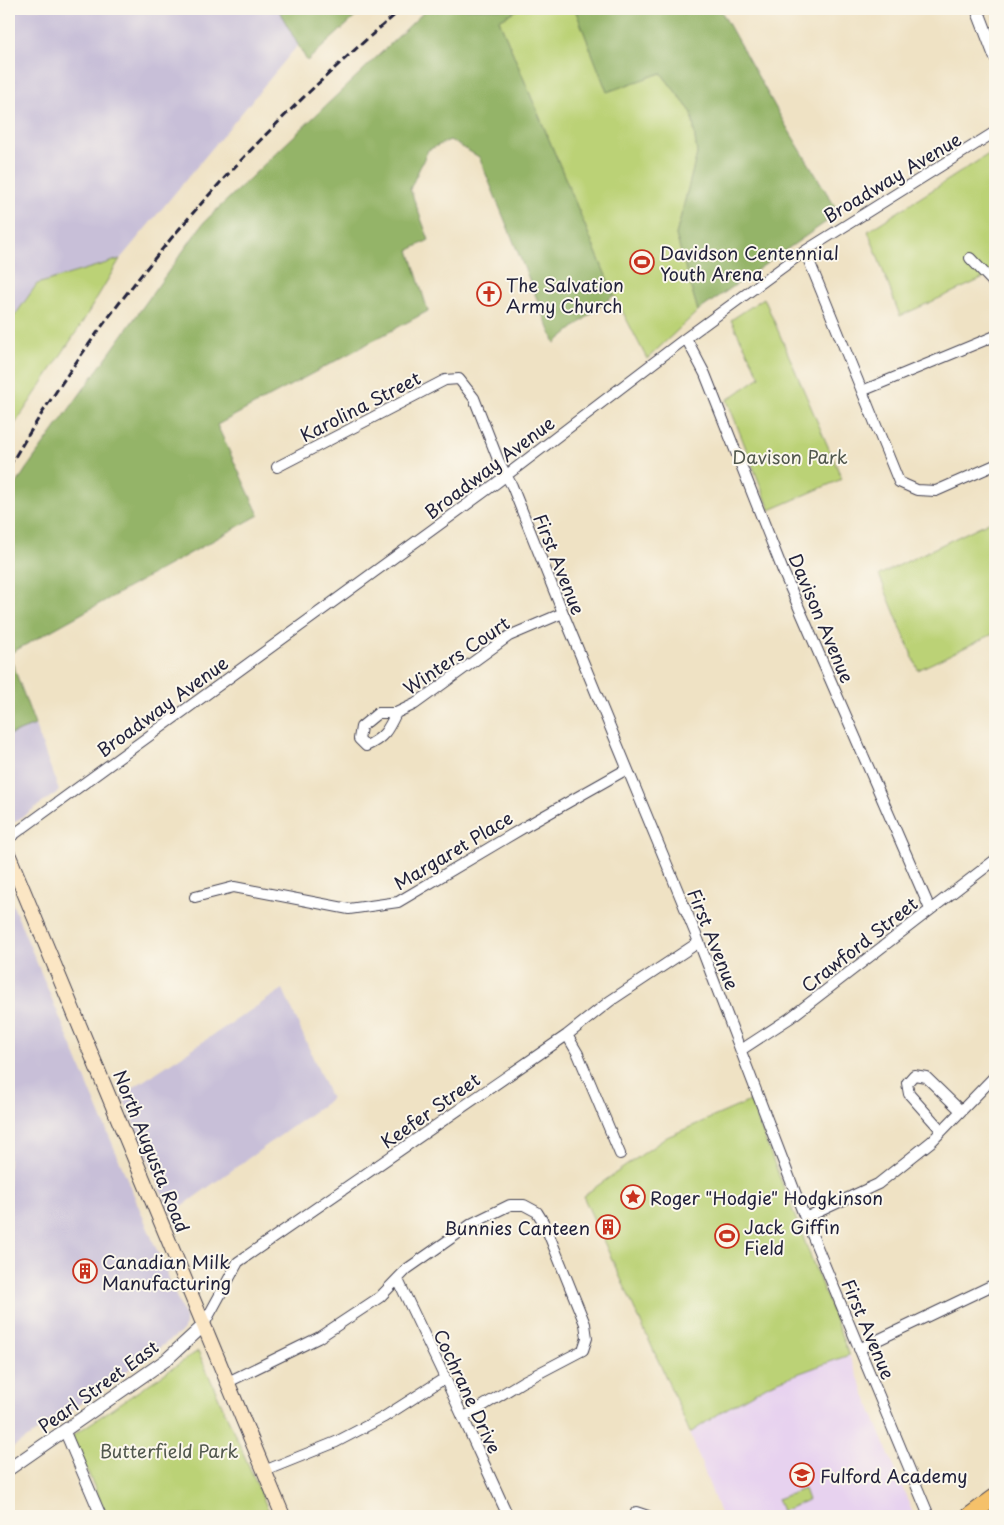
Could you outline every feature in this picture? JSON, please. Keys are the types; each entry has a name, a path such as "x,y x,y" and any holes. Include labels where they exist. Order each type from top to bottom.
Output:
{"main road":[{"name":"North Augusta Road","path":"9,856 283,1516"},
{"path":"969,1516 995,1497"}],"street":[{"path":"977,9 995,56"},
{"name":"Broadway Avenue","path":"9,838 507,476 686,338 805,251 995,132"},
{"path":"805,251 898,482 917,490 936,491 995,465"},
{"path":"970,258 992,281 995,287"},
{"path":"862,391 995,336"},
{"name":"Davison Avenue","path":"686,338 705,374 784,571 930,909"},
{"name":"First Avenue","path":"458,379 474,398 499,462 507,476 562,614 699,942 805,1218 929,1516"},
{"name":"Karolina Street","path":"277,466 445,380 458,379"},
{"name":"Winters Court","path":"396,713 414,704 509,636 562,614"},
{"name":"Margaret Place","path":"195,897 234,887 349,909 398,902 627,769"},
{"name":"Crawford Street","path":"741,1050 790,1018 995,860"},
{"name":"Keefer Street","path":"203,1326 238,1262 567,1035 610,1001 699,942"},
{"path":"567,1035 578,1054 620,1154"},
{"path":"941,1130 909,1094 907,1083 914,1075 926,1076 961,1111"},
{"path":"805,1218 878,1184 932,1141 995,1076"},
{"path":"228,1382 318,1338 380,1296 407,1269 466,1228 510,1205 524,1205 537,1212 545,1225 585,1324 587,1338 583,1350 522,1382 463,1418"},
{"name":"Cochrane Drive","path":"398,1280 508,1516"},
{"path":"859,1349 995,1284"},
{"name":"Pearl Street East","path":"9,1469 65,1432 166,1360 203,1326"},
{"path":"264,1471 336,1442 384,1417 445,1378"},
{"path":"65,1432 101,1516"},
{"path":"636,1512 648,1516"}],"shaded area":[{"path":"9,9 278,9 298,45 120,259 37,284 9,324"},
{"path":"35,725 59,791 12,824 9,815 9,735"},
{"path":"9,896 186,1320 183,1331 74,1408 9,1450"},
{"path":"283,989 331,1099 171,1214 122,1095"},
{"name":"Fulford Academy","path":"849,1355 914,1516 721,1516 690,1433 726,1409 770,1384"}],"green space":[{"path":"278,9 364,9 307,61"},
{"path":"427,9 519,9 499,20 614,295 555,343 479,157 450,140 428,150 410,189 429,240 409,250 428,311 217,425 259,515 9,654 9,496 26,469 204,222"},
{"path":"519,9 575,9 607,91 661,73 692,113 697,154 676,235 698,311 647,359 614,295 499,20"},
{"path":"575,9 720,9 786,126 839,213 698,311 676,235 697,154 692,113 661,73 607,92"},
{"path":"995,150 995,273 900,316 868,231"},
{"path":"120,259 79,328 9,433 9,324 37,284"},
{"name":"Davison Park","path":"764,298 842,479 770,510 727,400 760,377 731,320"},
{"path":"995,519 995,633 918,670 879,575"},
{"path":"9,654 35,725 9,735"},
{"path":"750,1101 849,1355 770,1384 726,1409 690,1433 583,1196 667,1137"},
{"name":"Butterfield Park","path":"198,1351 271,1516 107,1516 72,1436"},
{"path":"804,1489 808,1500 782,1511 777,1499"}],"railway":[{"path":"9,467 49,403 92,340 137,280 186,222 236,165 290,111 402,9"}],"place":[{"name":"Davidson Centennial Youth Arena","path":"642,262"},
{"name":"The Salvation Army Church","path":"489,294"},
{"name":"Roger \"Hodgie\" Hodgkinson","path":"633,1197"},
{"name":"Bunnies Canteen","path":"608,1227"},
{"name":"Jack Giffin Field","path":"727,1236"},
{"name":"Canadian Milk Manufacturing","path":"85,1271"},
{"name":"Fulford Academy","path":"802,1475"}]}
